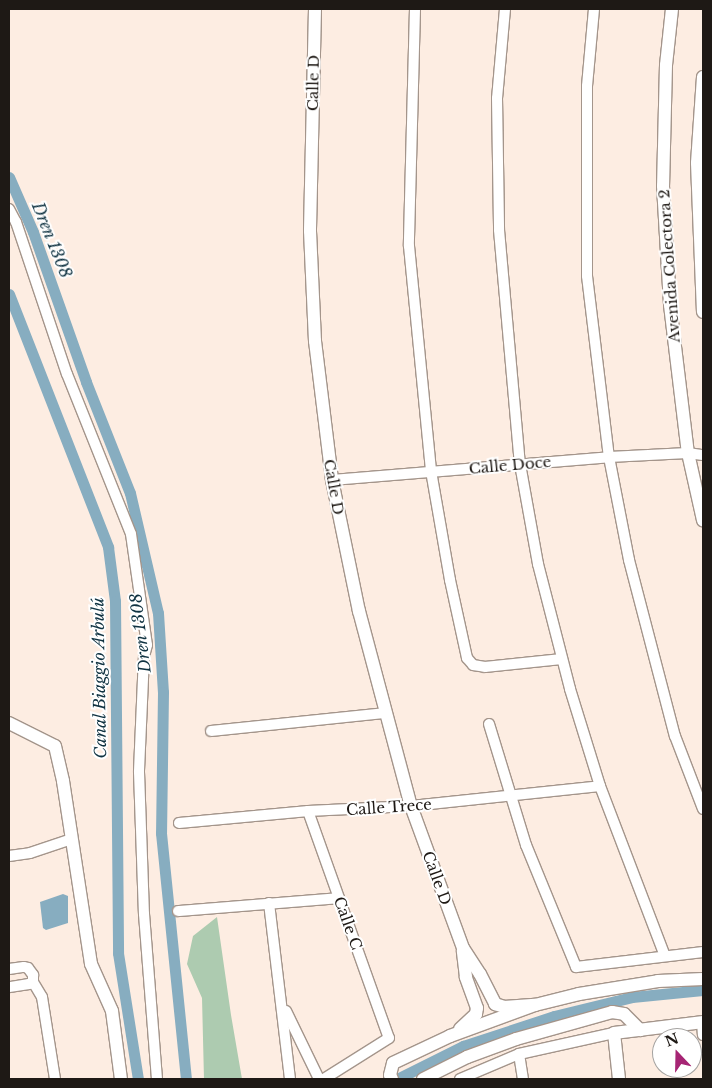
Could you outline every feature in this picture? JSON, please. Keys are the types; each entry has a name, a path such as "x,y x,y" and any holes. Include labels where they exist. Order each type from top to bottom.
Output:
{"street":[{"name":"Calle D","path":"315,9 310,231 315,341 332,480 359,610 411,806 463,948 480,974 495,1004 504,1007 535,1005"},
{"path":"415,9 409,246 431,471 450,580 467,658 473,665 485,667 562,659"},
{"path":"505,9 497,98 498,230 520,464 538,564 562,659 600,786 665,956"},
{"path":"594,9 587,86 587,276 609,457 629,560 675,736 703,809"},
{"name":"Avenida Colectora 2","path":"672,9 666,65 664,186 670,311 688,452 703,520"},
{"name":"Avenida Colectora 2","path":"703,77 697,163 703,312"},
{"path":"9,209 16,222 67,374 131,534 147,645 144,656 139,772 144,914 157,1079"},
{"name":"Calle Doce","path":"332,480 609,457 688,452 703,455"},
{"path":"211,731 386,713"},
{"path":"9,723 55,746 63,781 91,964 112,1011 121,1079"},
{"path":"489,724 526,845 576,967 703,952"},
{"name":"Calle Trece","path":"179,823 308,811 411,806 511,797 600,786"},
{"name":"Calle C","path":"308,811 389,1035 387,1042 324,1079"},
{"path":"9,856 30,853 72,839"},
{"path":"178,911 338,898"},
{"path":"269,903 290,1079"},
{"name":"Calle D","path":"450,1036 472,1019 477,1008 466,977 463,948"},
{"path":"9,969 28,968 33,975 33,982 42,997 55,1079"},
{"path":"391,1077 393,1063 450,1036 535,1005 579,994 632,985 658,981 703,979"},
{"path":"9,987 33,982"},
{"path":"282,1003 319,1079"},
{"path":"424,1079 468,1057 516,1038 612,1012 624,1014 640,1030"},
{"path":"460,1079 519,1054 614,1033 703,1026"},
{"path":"614,1033 620,1079"},
{"path":"519,1054 523,1079"},
{"path":"288,1064 297,1057 308,1057"}],"green space":[{"path":"217,917 242,1079 204,1079 202,998 187,964 193,936"}],"water":[{"path":"63,894 68,896 68,923 46,930 43,928 40,902"}],"waterway":[{"name":"Dren 1308","path":"9,177 33,232 86,382 130,493 158,613 163,692 161,833 186,1079"},
{"name":"Canal Biaggio Arbulú","path":"9,294 108,547 115,601 118,953 138,1079"},
{"path":"397,1079 463,1046 554,1016 632,997 703,990"}]}
